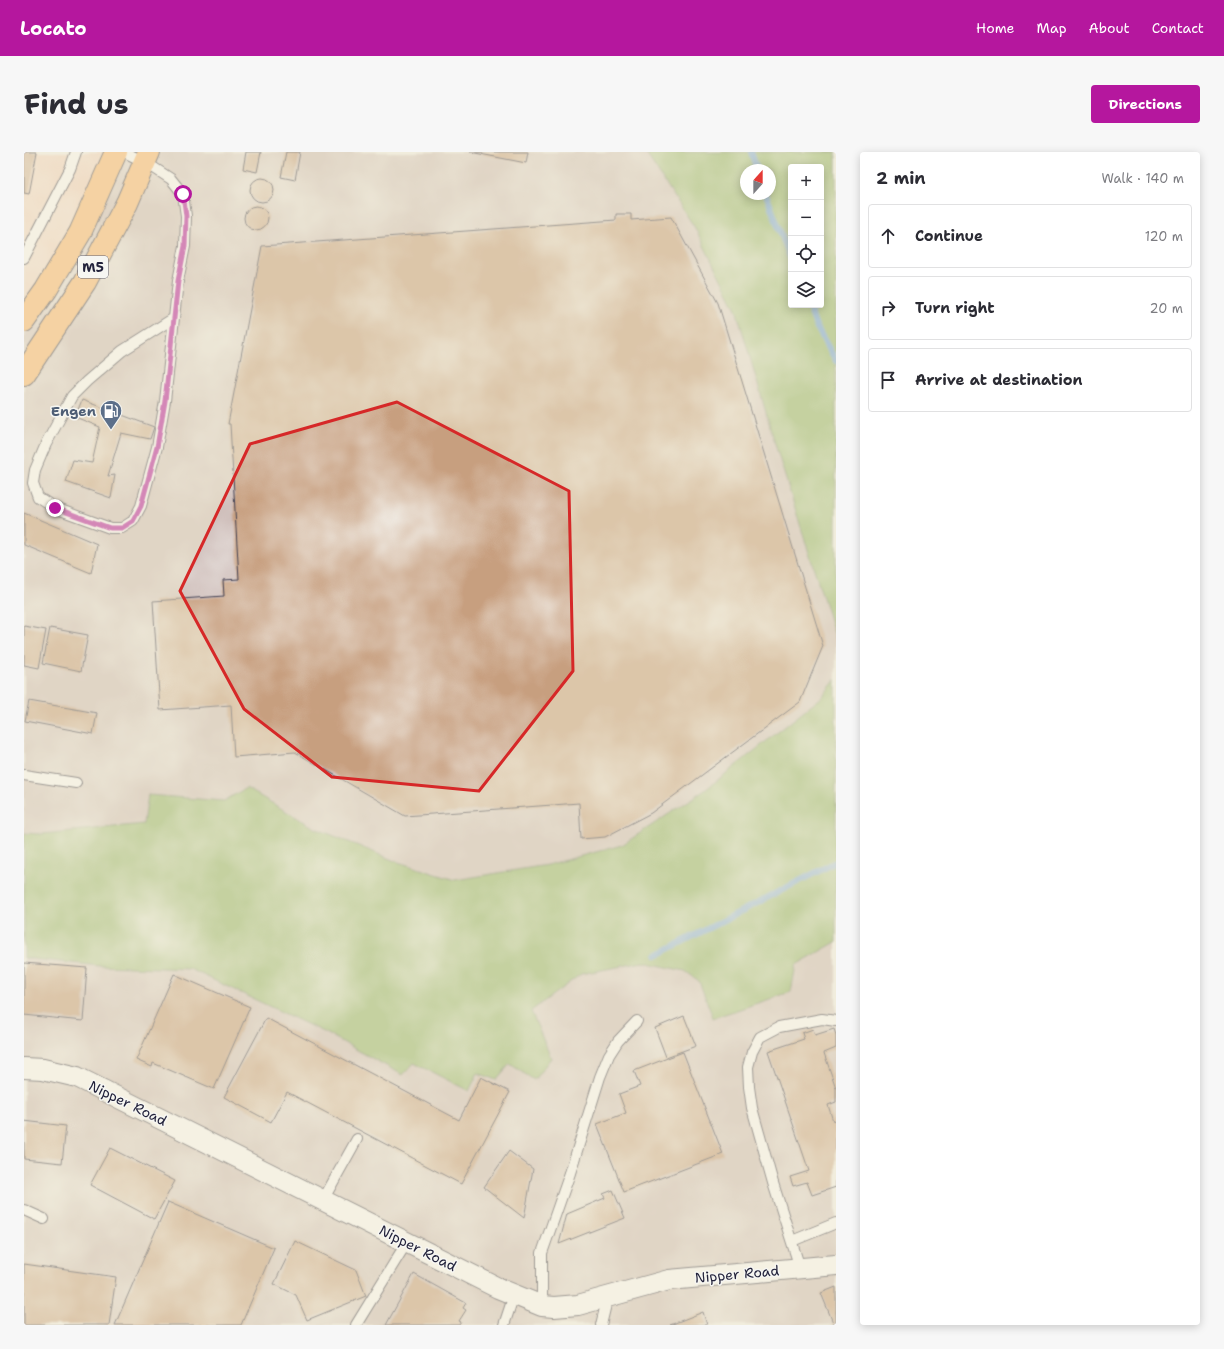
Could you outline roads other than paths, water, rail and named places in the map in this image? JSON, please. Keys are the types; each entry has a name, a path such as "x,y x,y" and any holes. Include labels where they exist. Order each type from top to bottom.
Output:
{"main road":[{"name":"M5","path":"24,321 46,290 80,233 116,152"},
{"name":"M5","path":"24,374 85,282 127,203 147,157"}],"street":[{"name":"Nipper Road","path":"24,1068 43,1069 77,1077 514,1295 542,1306 554,1307 578,1305 669,1280 836,1265"}],"lane":[{"path":"24,258 70,169 76,152"},
{"path":"124,152 147,157 171,179 183,194 186,216 185,246 178,281 174,318 165,401 157,447 141,506 133,521 122,528 110,528 55,508 38,497 33,483 35,470 46,444 72,396 122,351 174,318"},
{"path":"24,775 76,783"},
{"path":"800,1268 773,1183 752,1108 748,1067 752,1052 760,1037 779,1027 822,1019 836,1021"},
{"path":"542,1306 542,1253 570,1173 600,1077 609,1055 618,1041 637,1021"},
{"path":"323,1200 357,1139"},
{"path":"24,1210 44,1219"},
{"path":"792,1241 836,1223"},
{"path":"356,1325 407,1242"},
{"path":"504,1325 514,1295"},
{"path":"601,1325 608,1296"}],"waterway":[{"path":"751,152 755,164"},
{"path":"768,200 788,252"},
{"path":"809,308 816,326 836,361"},
{"path":"657,955 836,862"}],"place":[{"name":"Engen","path":"111,430"}]}
